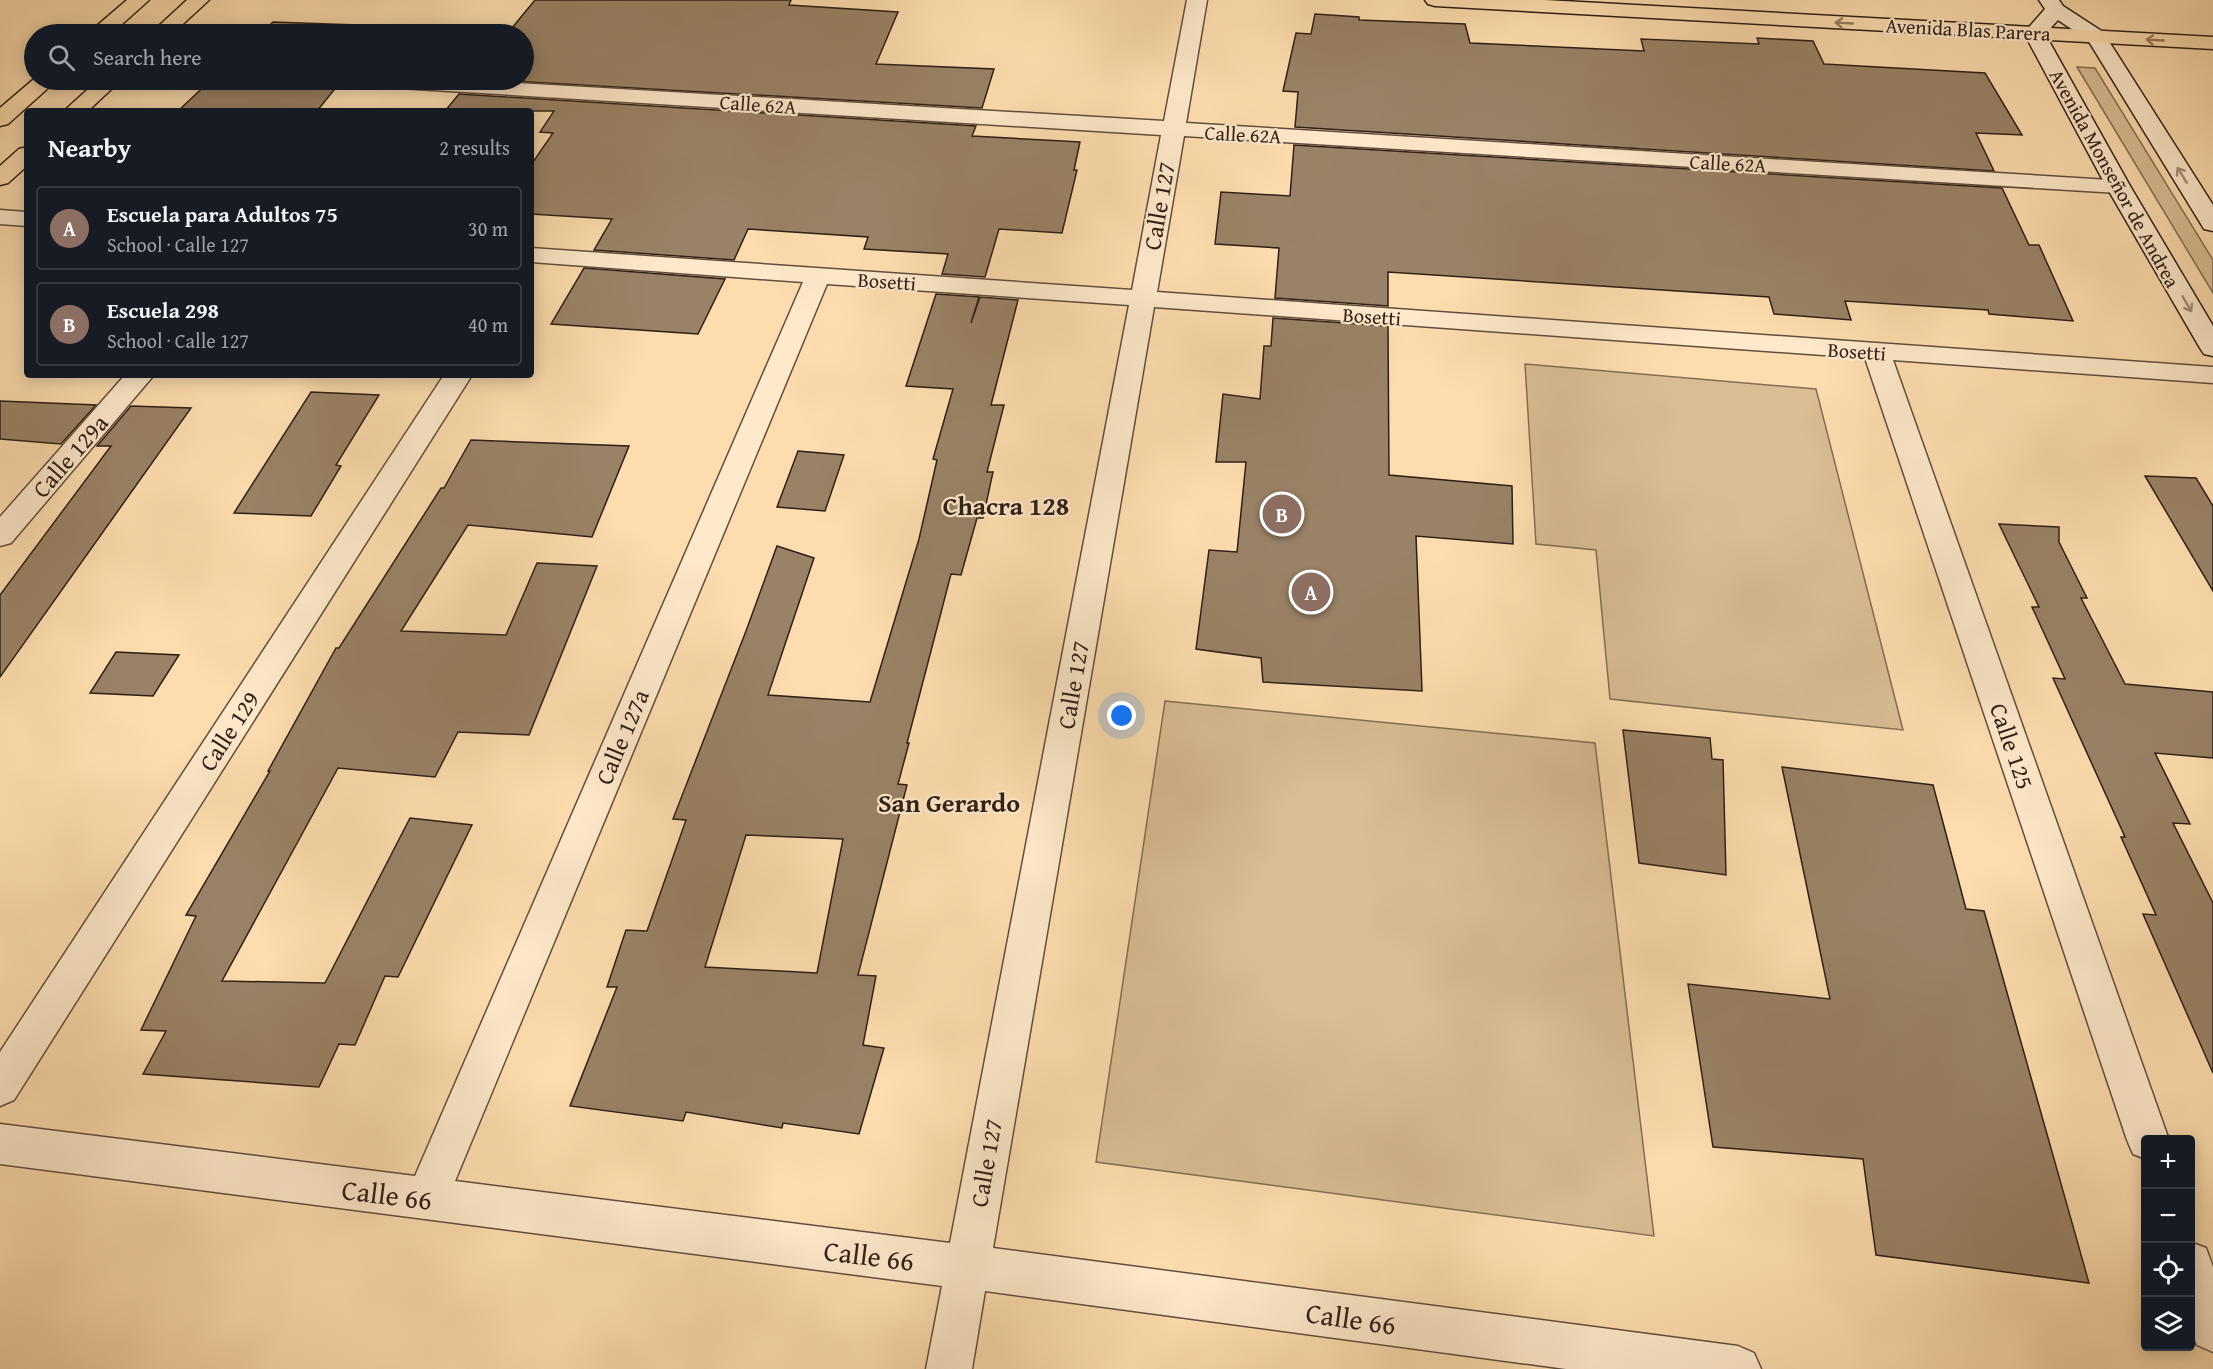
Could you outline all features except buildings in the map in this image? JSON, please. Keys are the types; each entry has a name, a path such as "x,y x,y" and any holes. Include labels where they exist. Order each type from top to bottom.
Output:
{"main road":[{"path":"111,24 139,0"},
{"path":"171,24 199,0"},
{"name":"Avenida Blas Parera","path":"1435,0 2213,43"},
{"path":"0,119 34,90"},
{"path":"78,108 99,90"},
{"path":"0,178 24,157"}],"street":[{"name":"Calle 127","path":"949,1369 1197,0"},
{"path":"2034,33 2053,5 2096,36 2213,224"},
{"name":"Avenida Monseñor de Andrea","path":"2034,33 2118,186 2213,348"},
{"name":"Calle 62A","path":"528,90 2118,186"},
{"path":"0,217 24,219"},
{"name":"Bosetti","path":"534,258 819,276 1877,353 2213,375"},
{"name":"Calle 127a","path":"426,1199 819,276"},
{"name":"Calle 125","path":"1877,353 2146,1135"},
{"name":"Calle 129a","path":"0,537 137,378"},
{"name":"Calle 129","path":"0,1087 456,378"},
{"name":"Calle 66","path":"0,1144 967,1267 1738,1369"},
{"path":"2195,1278 2213,1329"}],"shaded area":[{"path":"2077,67 2095,68 2213,260 2213,293"},
{"path":"1525,364 1816,389 1903,730 1610,699 1596,550 1536,544"},
{"path":"1165,701 1595,743 1654,1236 1096,1162"}],"place":[{"name":"Escuela 298","path":"1282,514"},
{"name":"Escuela para Adultos 75","path":"1311,592"}],"district":[{"name":"Chacra 128","path":"1006,505"},
{"name":"San Gerardo","path":"949,802"}]}
